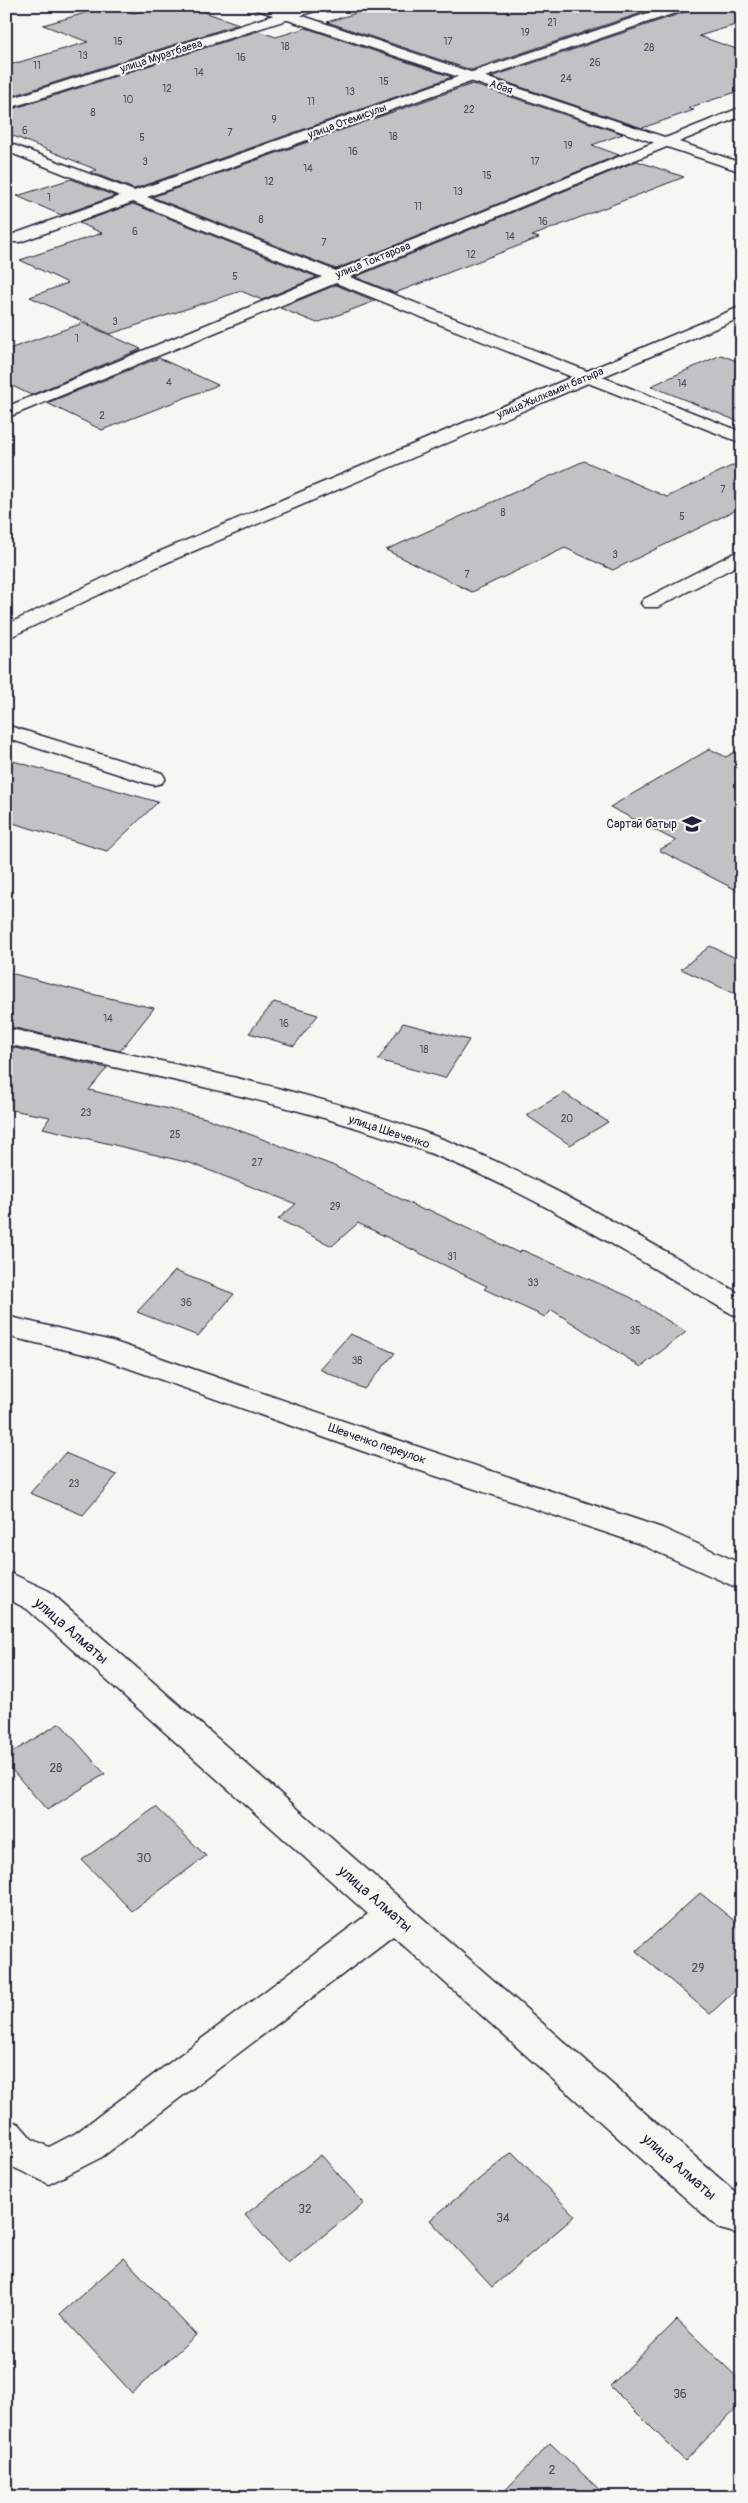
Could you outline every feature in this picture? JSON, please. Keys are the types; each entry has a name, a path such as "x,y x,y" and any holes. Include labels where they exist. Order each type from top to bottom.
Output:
{"street":[{"name":"Абая","path":"260,6 742,168"},
{"name":"улица Муратбаева","path":"6,105 316,6"},
{"name":"улица Отемисулы","path":"14,238 471,77 682,6"},
{"name":"улица Токтарова","path":"6,413 663,142 742,112"},
{"path":"6,146 742,438"},
{"name":"улица Жылкаман батыра","path":"6,633 154,561 742,311"},
{"path":"651,603 742,555"},
{"path":"6,731 154,778"},
{"name":"улица Шевченко","path":"6,1036 283,1098 412,1138 521,1183 742,1307"},
{"name":"Шевченко переулок","path":"6,1326 102,1348 390,1449 650,1536 742,1578"},
{"name":"улица Алматы","path":"6,1583 38,1600 734,2216 742,2217"},
{"path":"6,2136 19,2151 49,2166 89,2145 394,1915"}],"building":[{"path":"110,6 134,13 157,6 187,6 239,24 6,98 6,66 88,42 43,25"},
{"path":"379,6 662,6 471,70 327,22"},
{"path":"690,6 742,6 742,23 699,36 742,51 742,90 688,108 694,110 642,128 491,77 688,11"},
{"path":"306,28 452,77 134,189 90,172 97,170 6,133 6,111 258,31 276,37"},
{"path":"472,84 623,134 592,145 619,155 336,269 152,197"},
{"path":"637,161 684,177 532,236 539,238 395,293 355,277"},
{"path":"71,179 115,196 61,215 17,196"},
{"path":"133,204 317,277 262,300 241,291 110,334 30,297 68,283 20,260 102,233 79,223"},
{"path":"336,285 375,301 317,323 280,308"},
{"path":"83,323 141,349 31,395 6,383 6,350"},
{"path":"721,355 742,363 742,423 651,386"},
{"path":"159,358 218,385 102,430 47,403"},
{"path":"584,461 667,497 742,461 742,507 613,570 565,548 472,592 386,550"},
{"name":"Сартай батыр","path":"742,748 742,893 659,850 676,841 610,807 710,749 726,757"},
{"path":"6,759 158,802 107,851 6,821"},
{"path":"710,946 742,961 742,997 681,969"},
{"path":"6,972 154,1008 120,1051 6,1026"},
{"path":"274,1002 318,1015 294,1046 249,1033"},
{"path":"403,1023 469,1040 445,1078 378,1060"},
{"path":"6,1046 107,1068 89,1090 206,1118 332,1165 425,1211 427,1209 519,1253 522,1250 630,1297 686,1332 641,1367 552,1310 545,1317 484,1289 487,1286 358,1223 332,1246 278,1219 296,1204 190,1163 43,1128 50,1117 6,1109"},
{"path":"564,1093 608,1122 570,1145 526,1115"},
{"path":"175,1271 234,1294 198,1336 137,1312"},
{"path":"350,1334 395,1353 364,1389 319,1369"},
{"path":"65,1453 117,1475 83,1515 30,1493"},
{"path":"60,1723 105,1774 47,1810 6,1763 6,1756"},
{"path":"156,1807 206,1856 132,1911 82,1860"},
{"path":"700,1893 742,1927 742,1984 710,2014 636,1951"},
{"path":"512,2152 575,2216 492,2287 430,2220"},
{"path":"321,2155 364,2203 288,2264 245,2215"},
{"path":"124,2258 196,2335 132,2393 60,2314"},
{"path":"677,2320 742,2382 742,2402 685,2461 610,2386"},
{"path":"550,2443 607,2497 499,2497"}],"place":[{"name":"Сартай батыр","path":"692,824"}]}
